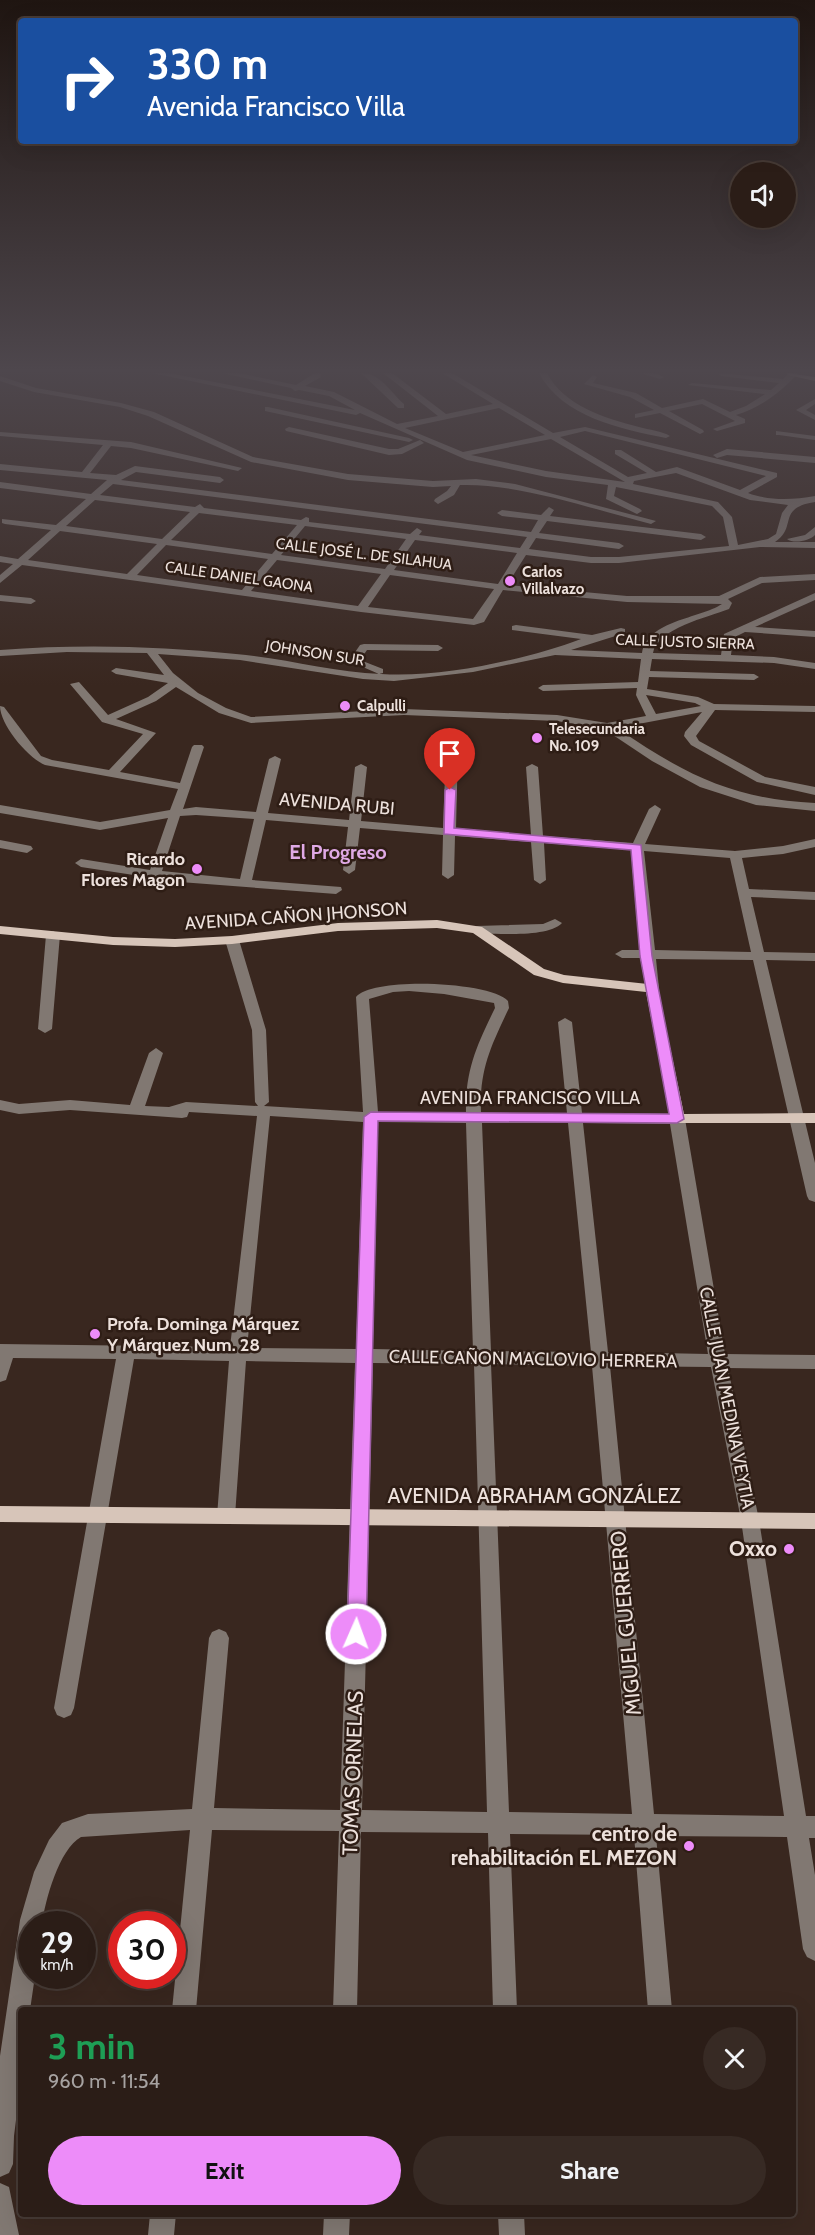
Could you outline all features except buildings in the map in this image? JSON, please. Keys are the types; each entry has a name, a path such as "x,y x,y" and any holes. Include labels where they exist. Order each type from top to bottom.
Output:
{"main road":[{"name":"AVENIDA CAÑON JHONSON","path":"0,930 148,942 232,940 338,927 437,924 477,930 539,972 563,979 652,988"},
{"name":"CALLE JUAN MEDINA VEYTIA","path":"652,988 677,1119"},
{"name":"AVENIDA FRANCISCO VILLA","path":"677,1119 815,1118"},
{"name":"AVENIDA ABRAHAM GONZÁLEZ","path":"0,1514 815,1521"}],"street":[{"path":"98,477 217,487 317,507 619,546"},
{"path":"0,580 118,477"},
{"path":"191,477 217,487"},
{"path":"352,477 433,484 457,482 537,492 651,526 701,537"},
{"path":"577,477 638,487 720,507 753,498"},
{"path":"622,477 638,487"},
{"path":"627,480 639,477"},
{"path":"697,477 753,498 795,503 815,499"},
{"path":"741,493 770,477"},
{"path":"438,501 451,493 457,482"},
{"path":"613,483 609,497 651,526"},
{"path":"0,485 523,553 604,561 752,546 815,545"},
{"path":"129,577 197,511 217,487"},
{"path":"776,538 780,535 786,511 795,503"},
{"path":"244,593 317,507"},
{"path":"720,507 729,518 734,548"},
{"path":"502,513 546,514 651,526"},
{"path":"499,587 535,535 546,514"},
{"name":"CALLE JOSÉ L. DE SILAHUA","path":"5,521 499,587 617,598 721,598"},
{"path":"361,609 425,521"},
{"path":"752,546 776,538 804,539 815,530"},
{"name":"CALLE DANIEL GAONA","path":"0,559 361,609 474,622 480,620 499,587"},
{"path":"653,719 643,683 646,656 649,644 663,631 725,607 727,603 721,598 760,580 815,577"},
{"path":"684,586 688,598"},
{"path":"726,657 728,636 815,596"},
{"path":"0,598 30,601"},
{"path":"798,605 815,606"},
{"path":"516,628 593,637"},
{"path":"745,630 815,634"},
{"name":"JOHNSON SUR","path":"0,653 72,649 242,657 353,675 399,677 433,674 553,653 593,637 621,631"},
{"path":"399,677 365,667 354,661 364,647 438,648"},
{"path":"151,652 160,669 174,681 232,714 251,720 404,712 557,718 607,726 712,707 815,709"},
{"name":"CALLE JUSTO SIERRA","path":"553,653 726,657 815,666"},
{"path":"116,671 174,681"},
{"path":"543,688 754,677"},
{"path":"106,720 152,699 174,681"},
{"path":"643,683 698,700 712,707"},
{"path":"75,684 106,720 150,733 111,775"},
{"path":"712,707 691,732 690,736 695,743 761,780 815,791"},
{"path":"1,712 37,758 49,763 185,787"},
{"path":"607,726 646,753 714,789 765,805 815,807"},
{"path":"154,875 198,747"},
{"path":"448,875 452,749"},
{"path":"245,884 275,759"},
{"path":"532,767 540,880"},
{"path":"349,870 362,768"},
{"name":"AVENIDA RUBI","path":"0,809 100,826 175,813 263,816 735,855 783,850 815,843"},
{"path":"637,847 655,809"},
{"path":"0,844 27,849"},
{"name":"CALLE JUAN MEDINA VEYTIA","path":"637,847 646,956 652,988"},
{"path":"735,855 815,1196"},
{"path":"81,863 154,875 336,890"},
{"path":"745,893 815,896"},
{"path":"477,930 546,928 555,923"},
{"path":"45,1029 53,935"},
{"path":"226,1516 238,1355 262,1110 259,1030 232,940"},
{"path":"622,954 761,958 815,957"},
{"name":"TOMAS ORNELAS","path":"345,2007 371,1117 363,997 375,991 433,988 493,997 501,1001 502,1008 480,1053 473,1094 474,1117"},
{"name":"MIGUEL GUERRERO","path":"565,1022 617,1519 660,2007"},
{"path":"136,1109 156,1053"},
{"name":"AVENIDA FRANCISCO VILLA","path":"0,1105 19,1109 69,1105 88,1108 174,1111 262,1110 307,1119 317,1115"},
{"name":"AVENIDA FRANCISCO VILLA","path":"174,1111 186,1107 308,1111 317,1115 371,1117 677,1119"},
{"name":"AVENIDA FRANCISCO VILLA","path":"0,1113 32,1116 88,1108"},
{"path":"474,1117 505,2007"},
{"name":"CALLE JUAN MEDINA VEYTIA","path":"677,1119 718,1361 750,1520 805,1826 815,1949"},
{"path":"0,1375 3,1352"},
{"name":"CALLE CAÑON MACLOVIO HERRERA","path":"3,1352 815,1362"},
{"path":"64,1708 126,1353"},
{"path":"184,2007 204,1819 219,1638"},
{"path":"19,2007 36,1898 60,1842 71,1830 88,1825 204,1819 805,1826"},
{"path":"0,2164 1,2136 18,2014"},
{"path":"0,2196 6,2235"},
{"path":"161,2235 163,2217"},
{"path":"336,2235 337,2217"},
{"path":"511,2217 512,2235"}],"place":[{"name":"Carlos Villalvazo","path":"510,581"},
{"name":"Calpulli","path":"345,706"},
{"name":"Telesecundaria No. 109","path":"537,738"},
{"name":"Ricardo Flores Magon","path":"197,869"},
{"name":"Profa. Dominga Márquez Y Márquez Num. 28","path":"95,1334"},
{"name":"Oxxo","path":"789,1549"},
{"name":"centro de rehabilitación EL MEZON","path":"689,1846"}],"district":[{"name":"El Progreso","path":"338,852"}],"route":[{"path":"356,1634 371,1117 677,1119 646,956 637,847 448,831 450,790"}]}
